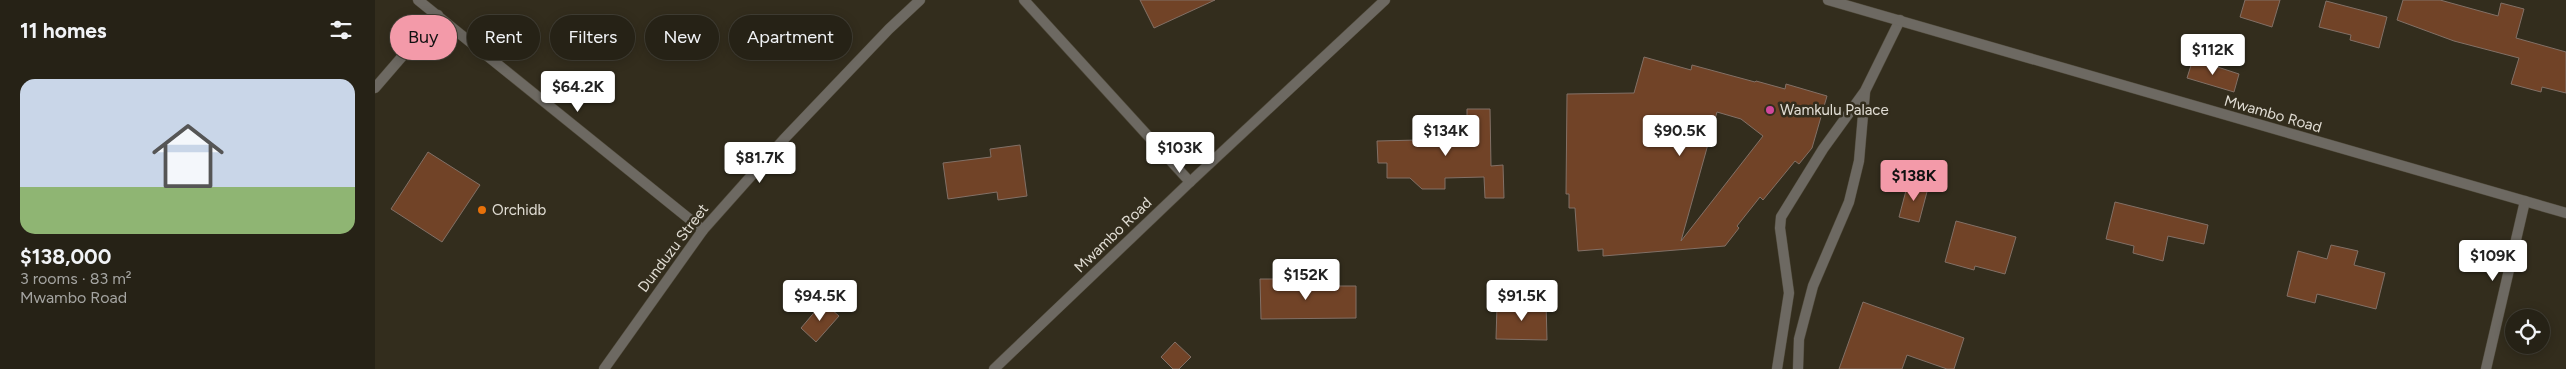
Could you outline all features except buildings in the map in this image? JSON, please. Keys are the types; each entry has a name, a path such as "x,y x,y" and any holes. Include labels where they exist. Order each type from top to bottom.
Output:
{"street":[{"path":"418,0 438,15"},
{"name":"Dunduzu Street","path":"604,369 703,230 784,139 889,28 920,0"},
{"path":"1024,0 1190,182"},
{"name":"Mwambo Road","path":"994,369 1385,0"},
{"name":"Mwambo Road","path":"1828,0 2566,213"},
{"path":"1777,369 1789,293 1780,228 1781,217 1823,149 1865,91 1900,20"},
{"path":"457,30 703,230"},
{"path":"375,88 399,60"},
{"path":"1798,369 1799,339 1813,286 1849,202 1859,161 1865,91"},
{"path":"2486,369 2525,202"}],"place":[{"name":"Wamkulu Palace","path":"1770,110"},
{"name":"Orchidb","path":"482,210"}]}
